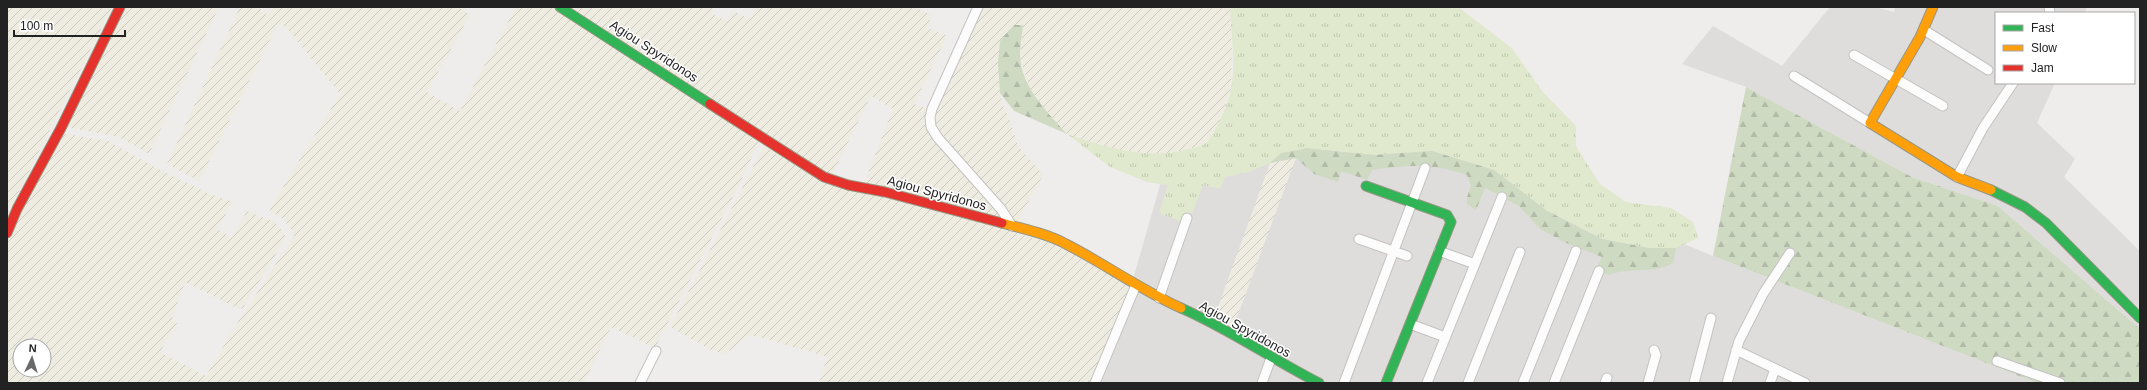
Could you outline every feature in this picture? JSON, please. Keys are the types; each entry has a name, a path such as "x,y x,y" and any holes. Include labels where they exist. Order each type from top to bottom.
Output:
{"street":[{"path":"7,232 17,209 61,128 120,7"},
{"name":"Agiou Spyridonos","path":"560,7 824,177 848,185 885,192 1012,226 1065,243 1158,298 1199,316 1245,341 1271,358 1319,383"},
{"path":"978,7 932,109 930,117 931,127 946,149 1001,209 1012,226"},
{"path":"1870,123 1924,30 1933,7"},
{"path":"1924,30 1988,70"},
{"path":"1854,55 1943,106"},
{"path":"1794,76 1956,177 2004,195 2024,207 2046,223 2140,318"},
{"path":"1956,177 1983,128 2012,84"},
{"path":"1344,383 1425,168"},
{"path":"1366,186 1447,215 1451,218 1451,222 1386,383"},
{"path":"1427,383 1502,197"},
{"path":"1158,298 1187,218"},
{"path":"1359,239 1407,256"},
{"path":"1522,383 1576,251"},
{"path":"1439,252 1475,264"},
{"path":"1468,383 1520,252"},
{"path":"1727,383 1736,350 1763,294 1790,253"},
{"path":"1554,383 1599,271"},
{"path":"1095,383 1136,285"},
{"path":"1694,383 1711,318"},
{"path":"1410,324 1445,337"},
{"path":"1648,383 1656,355 1654,350"},
{"path":"1736,350 1805,383"},
{"path":"640,383 656,351"},
{"path":"1262,383 1271,358"},
{"path":"1997,361 2054,382"},
{"path":"1770,383 1775,369"}],"shaded area":[{"path":"7,7 112,7 7,215"},
{"path":"126,7 219,7 149,154 119,137 65,127"},
{"path":"240,7 258,7 268,15 274,7 458,7 470,15 427,92 460,111 516,7 554,7 759,141 740,183 655,348 611,327 584,383 574,380 573,383 7,383 7,238 61,133 108,141 162,171 210,194 233,202 217,229 232,238 247,211 275,222 285,235 284,241 243,308 239,309 185,282 172,319 177,323 160,352 206,376 236,325 294,236 293,232 283,219 269,210 340,94 286,27 278,24 199,181 167,164"},
{"path":"563,7 715,7 712,14 727,21 732,11 750,19 756,7 915,7 932,15 927,28 947,36 914,104 933,111 981,7 1230,7 1232,50 1231,88 1220,122 1204,145 1167,154 1131,152 1106,147 1067,134 1044,109 1030,89 1020,58 1023,25 1000,93 1002,103 1011,123 1018,146 1043,175 1017,223 863,186 893,109 871,96 831,177"},
{"path":"1830,7 1874,7 1894,12 1895,7 2087,7 2085,12 1995,12 1995,84 2055,84 2037,123 2075,159 2064,177 2140,251 2140,329 1998,206 1912,177 1746,87 1682,64 1713,26 1782,66"},
{"path":"764,146 824,182 967,218 1057,245 1131,287 1089,383 819,383 827,357 756,336 747,336 732,349 723,354 711,350 670,327"},
{"path":"1451,148 1713,256 2037,383 1089,383 1131,286 1167,161"},
{"path":"1296,158 1232,331 1213,321 1270,163"}],"green space":[{"path":"1230,7 1458,7 1512,48 1542,91 1576,126 1576,146 1600,184 1626,202 1671,208 1693,222 1698,238 1676,248 1649,248 1603,239 1547,211 1494,170 1432,151 1374,155 1307,148 1281,153 1270,163 1249,172 1225,177 1221,189 1203,185 1188,224 1159,213 1168,185 1147,182 1110,167 1067,134 1125,151 1140,153 1170,153 1203,145 1212,136 1216,128 1224,111 1231,89 1233,59"},
{"path":"1014,25 1023,25 1020,56 1025,78 1044,108 1067,134 1014,111 1000,93 998,64 1000,41"},
{"path":"1746,87 1912,177 1998,206 2140,329 2140,383 2037,383 1713,256"},
{"path":"1307,148 1374,155 1432,151 1494,170 1547,211 1602,239 1649,248 1676,248 1673,263 1657,269 1617,272 1609,275 1596,270 1602,257 1566,243 1540,229 1519,206 1485,188 1476,210 1467,204 1467,197 1471,186 1467,175 1442,168 1409,166 1372,170 1367,180 1341,171 1338,182 1314,174 1296,158 1270,163 1281,153"}],"traffic: fast":[{"path":"560,7 710,104"},
{"path":"1366,186 1447,215 1451,222 1386,383"},
{"path":"1991,190 2025,207 2046,223 2140,318"},
{"path":"1181,308 1216,325 1319,383"}],"traffic: slow":[{"path":"1933,7 1920,37 1870,123 1957,177 1991,190"},
{"path":"1002,223 1058,240 1181,308"}],"traffic: jam":[{"path":"7,233 17,209 61,128 120,7"},
{"path":"710,104 824,177 848,185 885,192 1002,223"}]}
